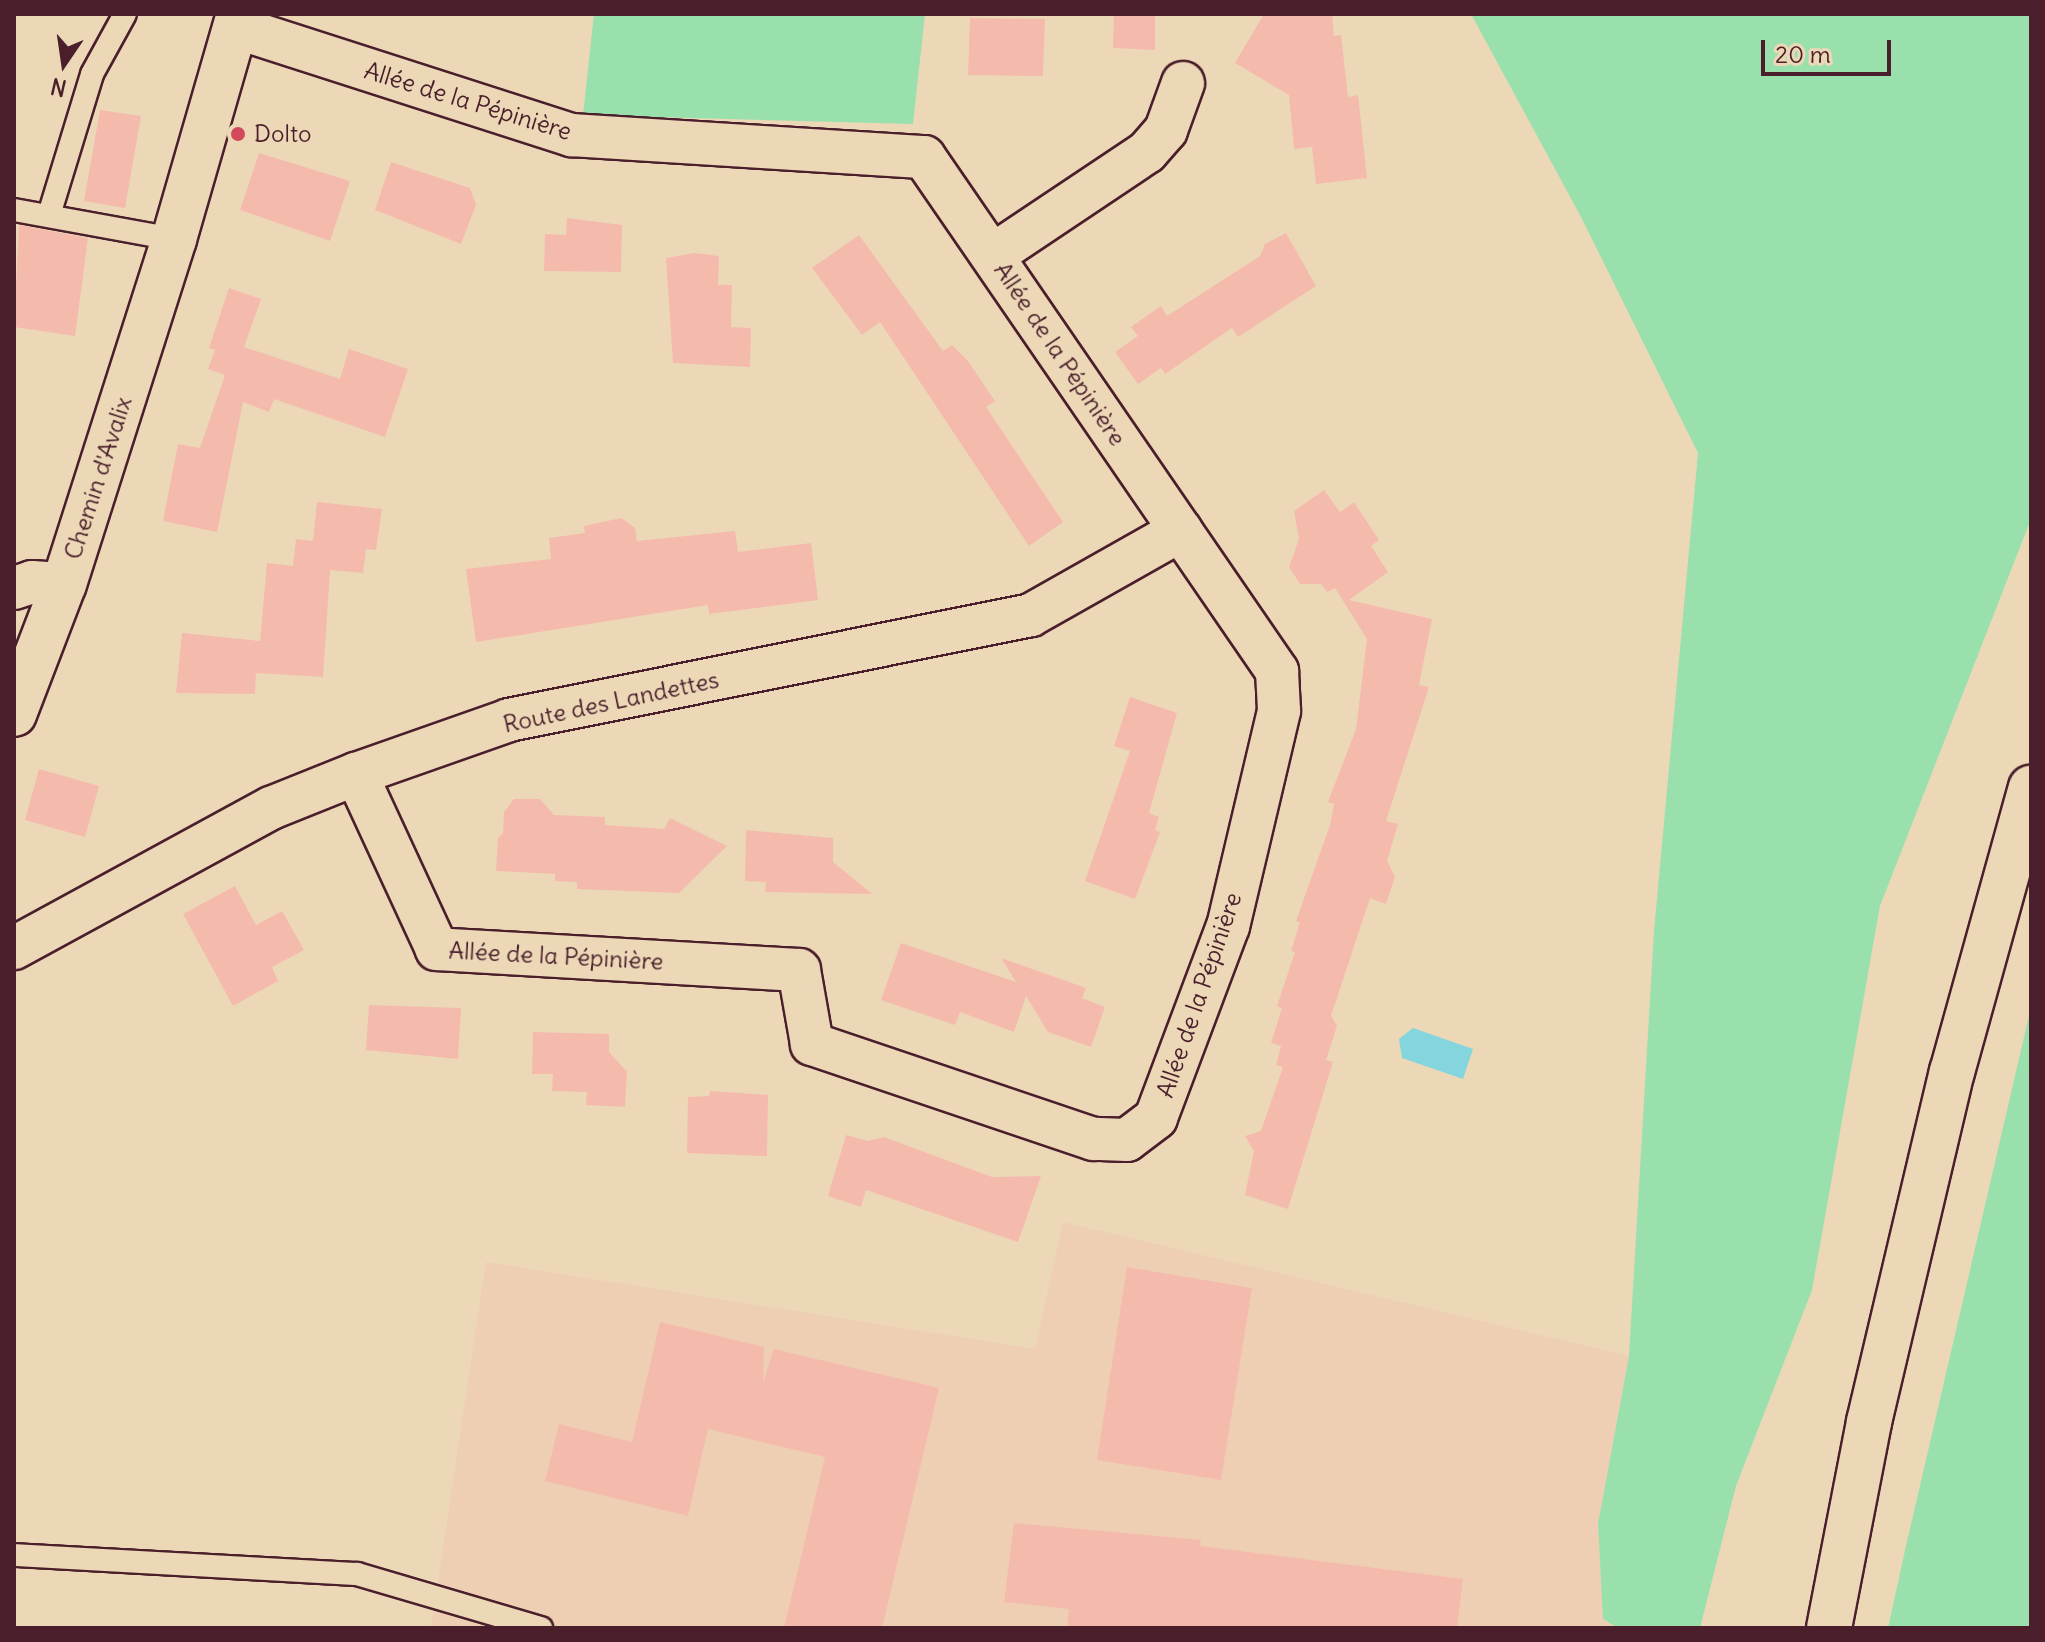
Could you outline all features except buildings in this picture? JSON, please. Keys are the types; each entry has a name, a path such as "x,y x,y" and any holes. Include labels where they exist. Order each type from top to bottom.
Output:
{"main road":[{"name":"Chemin d'Avalix","path":"14,714 64,584 174,239 237,20"},
{"path":"1829,1628 1869,1422 1952,1072 2031,788"}],"street":[{"name":"Allée de la Pépinière","path":"237,20 572,135 924,157 1277,671 1279,711 1228,926 1156,1118 1127,1140 1093,1139 812,1044 799,970 437,949 356,774"},
{"name":"Allée de la Pépinière","path":"993,255 1147,152 1166,130 1183,83"},
{"name":"Route des Landettes","path":"14,948 271,808 356,774 509,720 1031,615 1181,530"},
{"path":"14,588 32,582 64,584"}],"lane":[{"path":"49,215 92,74 125,14"},
{"path":"14,210 174,239"},
{"path":"14,1555 357,1574 541,1628"}],"shaded area":[{"path":"1063,1222 1629,1356 1598,1524 1603,1619 1618,1628 431,1628 486,1262 1035,1349"}],"green space":[{"path":"594,14 925,14 913,124 583,115"},
{"path":"1471,14 2031,14 2031,519 1880,906 1812,1290 1736,1486 1700,1628 1618,1628 1603,1619 1598,1524 1629,1356 1654,931 1698,453 1581,217"},
{"path":"2031,1007 2031,1628 1888,1628 1906,1546"}],"water":[{"path":"1413,1028 1473,1049 1463,1079 1402,1058 1399,1039"}],"place":[{"name":"Dolto","path":"238,134"}]}
